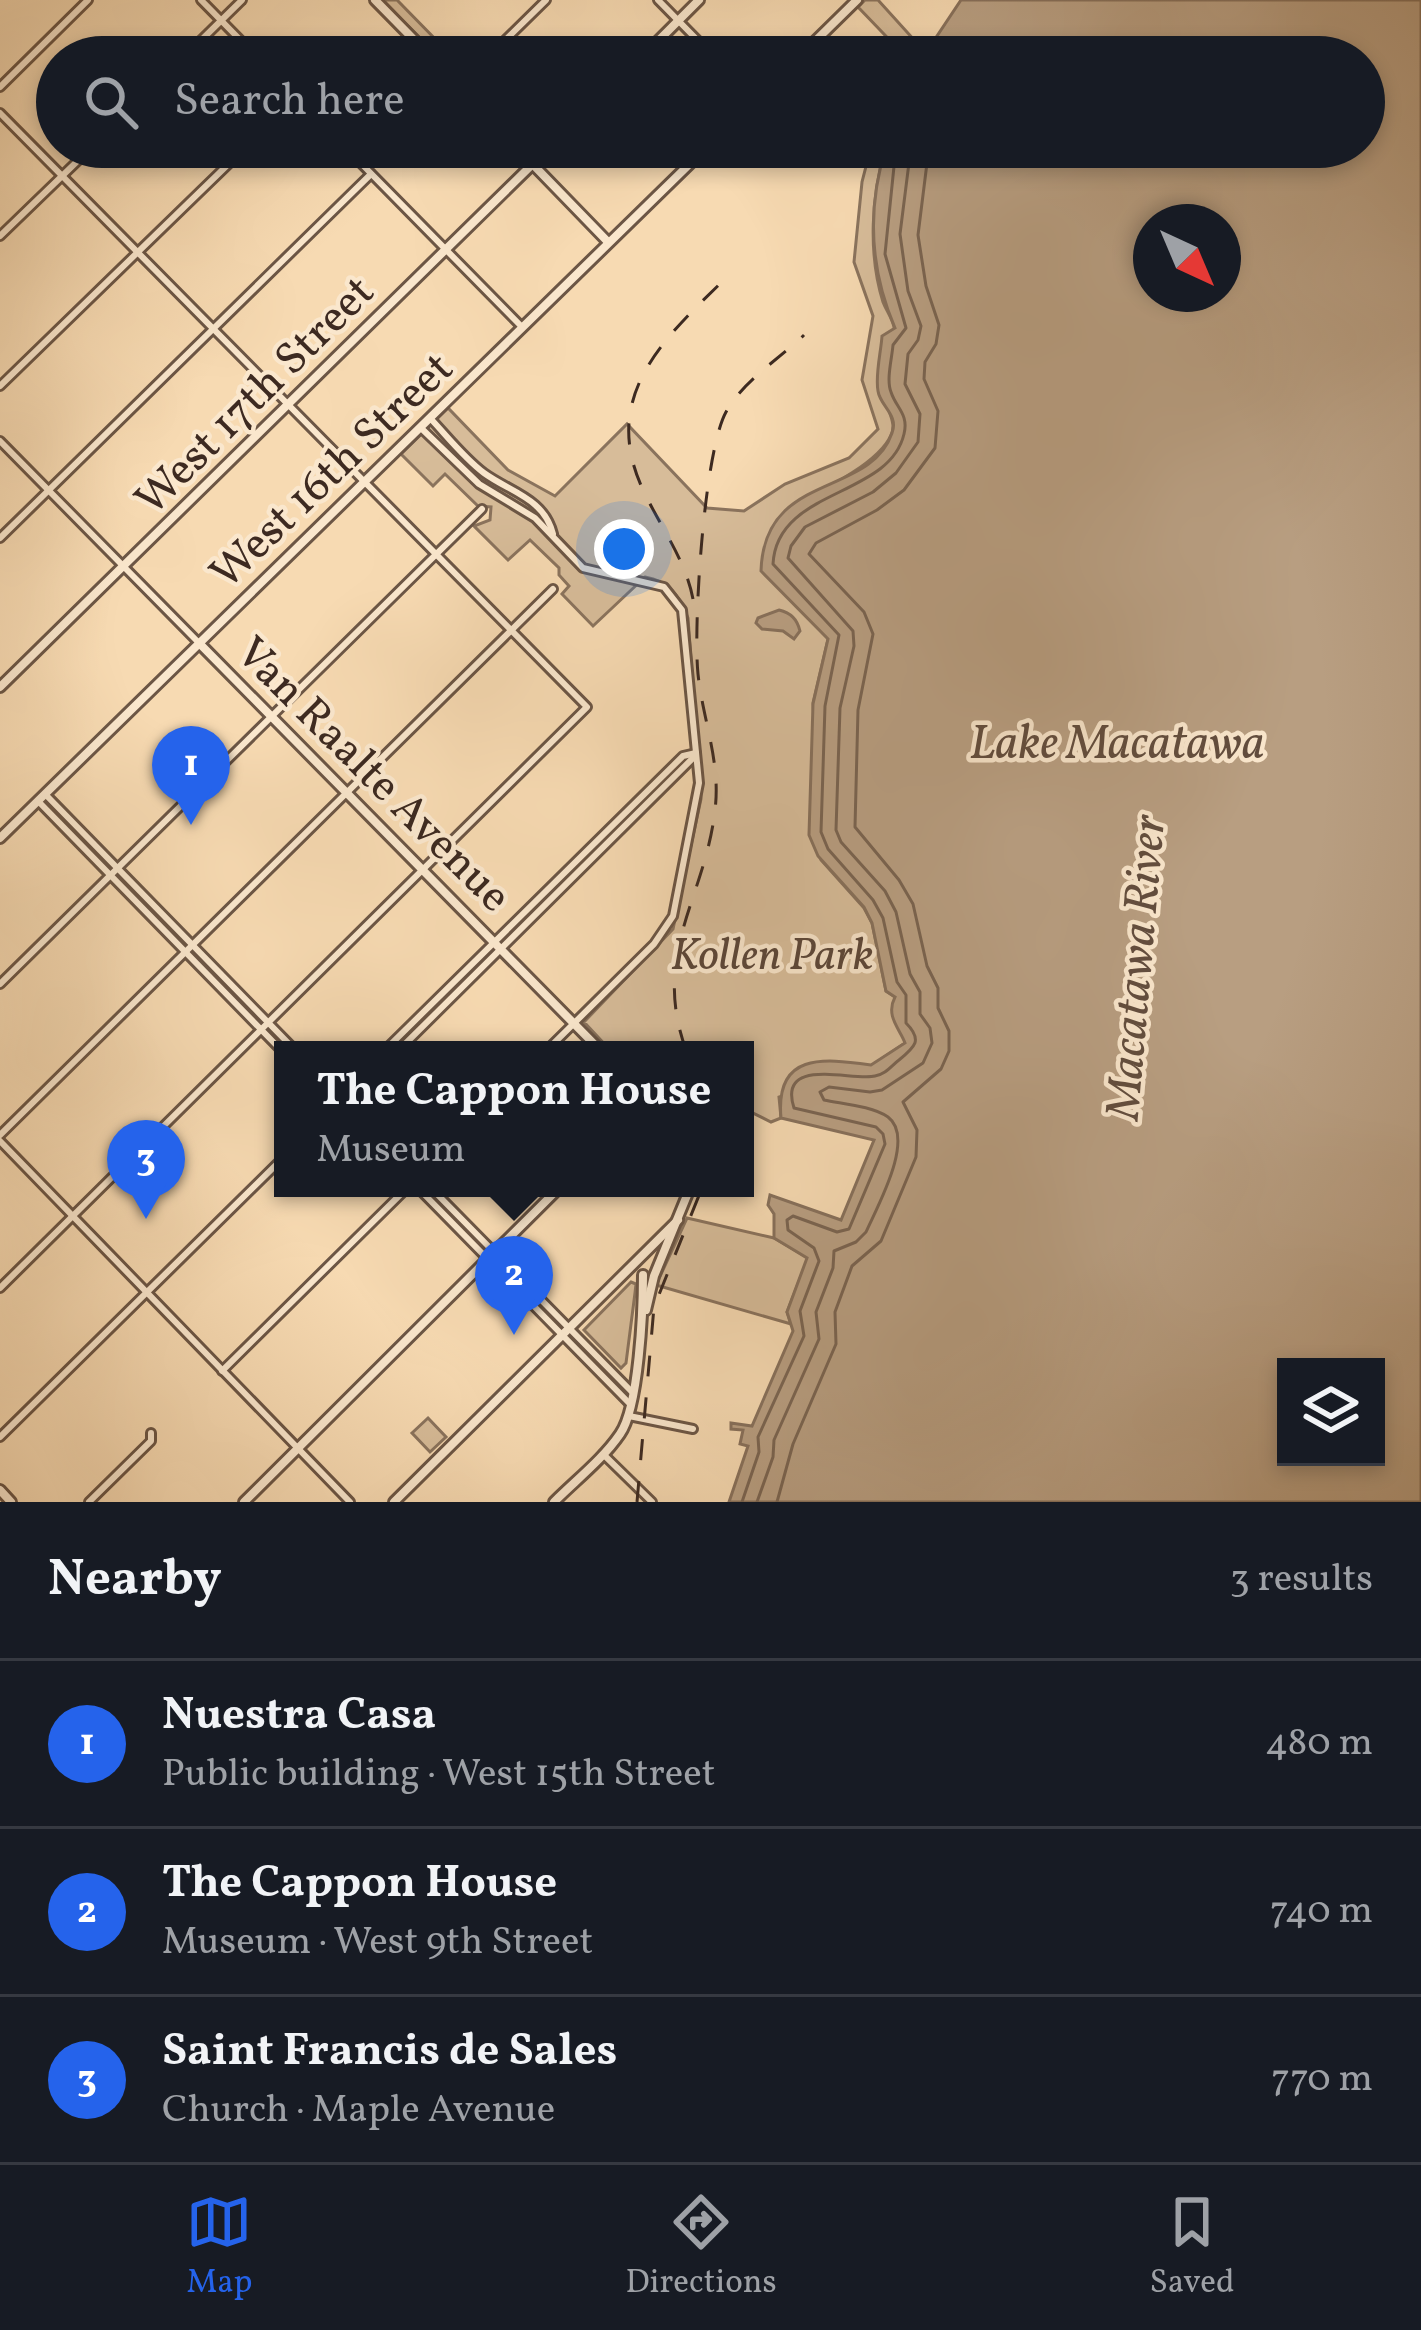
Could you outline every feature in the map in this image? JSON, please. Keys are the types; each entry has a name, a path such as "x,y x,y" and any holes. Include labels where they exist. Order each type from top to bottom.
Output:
{"street":[{"path":"52,36 88,0"},
{"path":"201,0 237,36"},
{"path":"205,36 242,0"},
{"path":"375,0 410,36"},
{"path":"509,36 546,0"},
{"path":"658,0 694,36"},
{"path":"663,36 699,0"},
{"path":"820,36 857,0"},
{"path":"0,87 36,51"},
{"path":"0,113 36,150"},
{"path":"0,1288 587,707 54,168"},
{"path":"0,236 70,168"},
{"path":"0,386 224,168"},
{"path":"365,168 522,327"},
{"name":"West 17th Street","path":"0,687 528,168"},
{"path":"536,168 608,242"},
{"name":"West 16th Street","path":"0,838 685,168"},
{"path":"0,538 371,174"},
{"path":"430,418 480,470 544,513 554,537"},
{"path":"421,427 479,484 523,508 583,568 664,586 682,610 696,754 696,808 668,928 556,1041"},
{"name":"Van Raalte Avenue","path":"0,441 591,1041"},
{"path":"0,984 482,509"},
{"path":"350,1502 0,1138 553,589"},
{"path":"394,1041 683,756 696,754"},
{"path":"408,1041 696,754"},
{"path":"42,798 185,952 283,1041"},
{"path":"114,872 193,945 275,1041"},
{"path":"0,1437 274,1167"},
{"path":"222,1371 398,1197"},
{"path":"428,1197 632,1392"},
{"path":"438,1197 491,1256"},
{"path":"244,1502 550,1197"},
{"path":"554,1502 619,1436 630,1410 654,1276 687,1197"},
{"path":"394,1502 678,1220"},
{"path":"626,1272 654,1276"},
{"path":"641,1329 643,1275"},
{"path":"566,1332 630,1410 693,1429"},
{"path":"89,1502 151,1441 151,1433"},
{"path":"603,1454 652,1502"},
{"path":"0,1490 11,1502"}],"green space":[{"path":"383,0 397,0 432,36 418,36"},
{"path":"865,0 878,0 911,36 886,36 858,7"},
{"name":"Kollen Park","path":"866,168 881,168 873,245 878,284 895,336 887,400 893,430 865,464 804,499 828,639 813,703 821,860 872,923 886,991 895,997 905,1043 871,1066 779,1097 781,1118 771,1122 754,1114 754,1041 602,1041 584,1022 673,929 701,799 688,618 681,602 667,586 645,577 593,626 562,594 569,586 559,568 530,540 508,560 474,526 490,520 491,507 478,506 445,474 433,486 401,454 448,408 508,470 555,496 627,424 707,508 744,511 785,484 849,458 878,429 862,380 873,316 854,262"},
{"path":"687,1218 774,1238 808,1258 787,1312 791,1324 656,1285"},
{"path":"631,1282 636,1284 635,1293 626,1363 621,1368 584,1330"},
{"path":"428,1418 446,1437 430,1452 412,1433"}],"water":[{"name":"Lake Macatawa","path":"961,0 1421,0 1421,1502 729,1502 748,1446 740,1444 743,1430 731,1429 731,1423 752,1426 793,1331 787,1312 807,1258 774,1238 770,1195 841,1220 874,1140 781,1118 786,1081 805,1064 871,1065 905,1043 892,1016 895,997 886,991 872,923 864,907 818,856 809,835 813,704 828,639 761,571 767,539 780,516 798,501 863,468 892,433 893,421 879,396 877,378 882,336 895,328 876,261 881,168 1385,168 1385,36 937,36"},
{"path":"779,610 797,623 800,631 794,639 756,623"}],"railway":[{"path":"693,599 680,560 633,463 632,402 659,349 727,277"},
{"path":"684,1041 674,984 677,955 709,842 716,792 697,651 702,540 712,463 718,433 733,401 804,335"},
{"path":"637,1502 654,1307 698,1197"}],"place":[{"name":"Nuestra Casa","path":"191,825"},
{"name":"Saint Francis de Sales","path":"146,1219"},
{"name":"The Cappon House","path":"514,1335"}],"water label":[{"name":"Macatawa River","path":"1134,967"}]}
